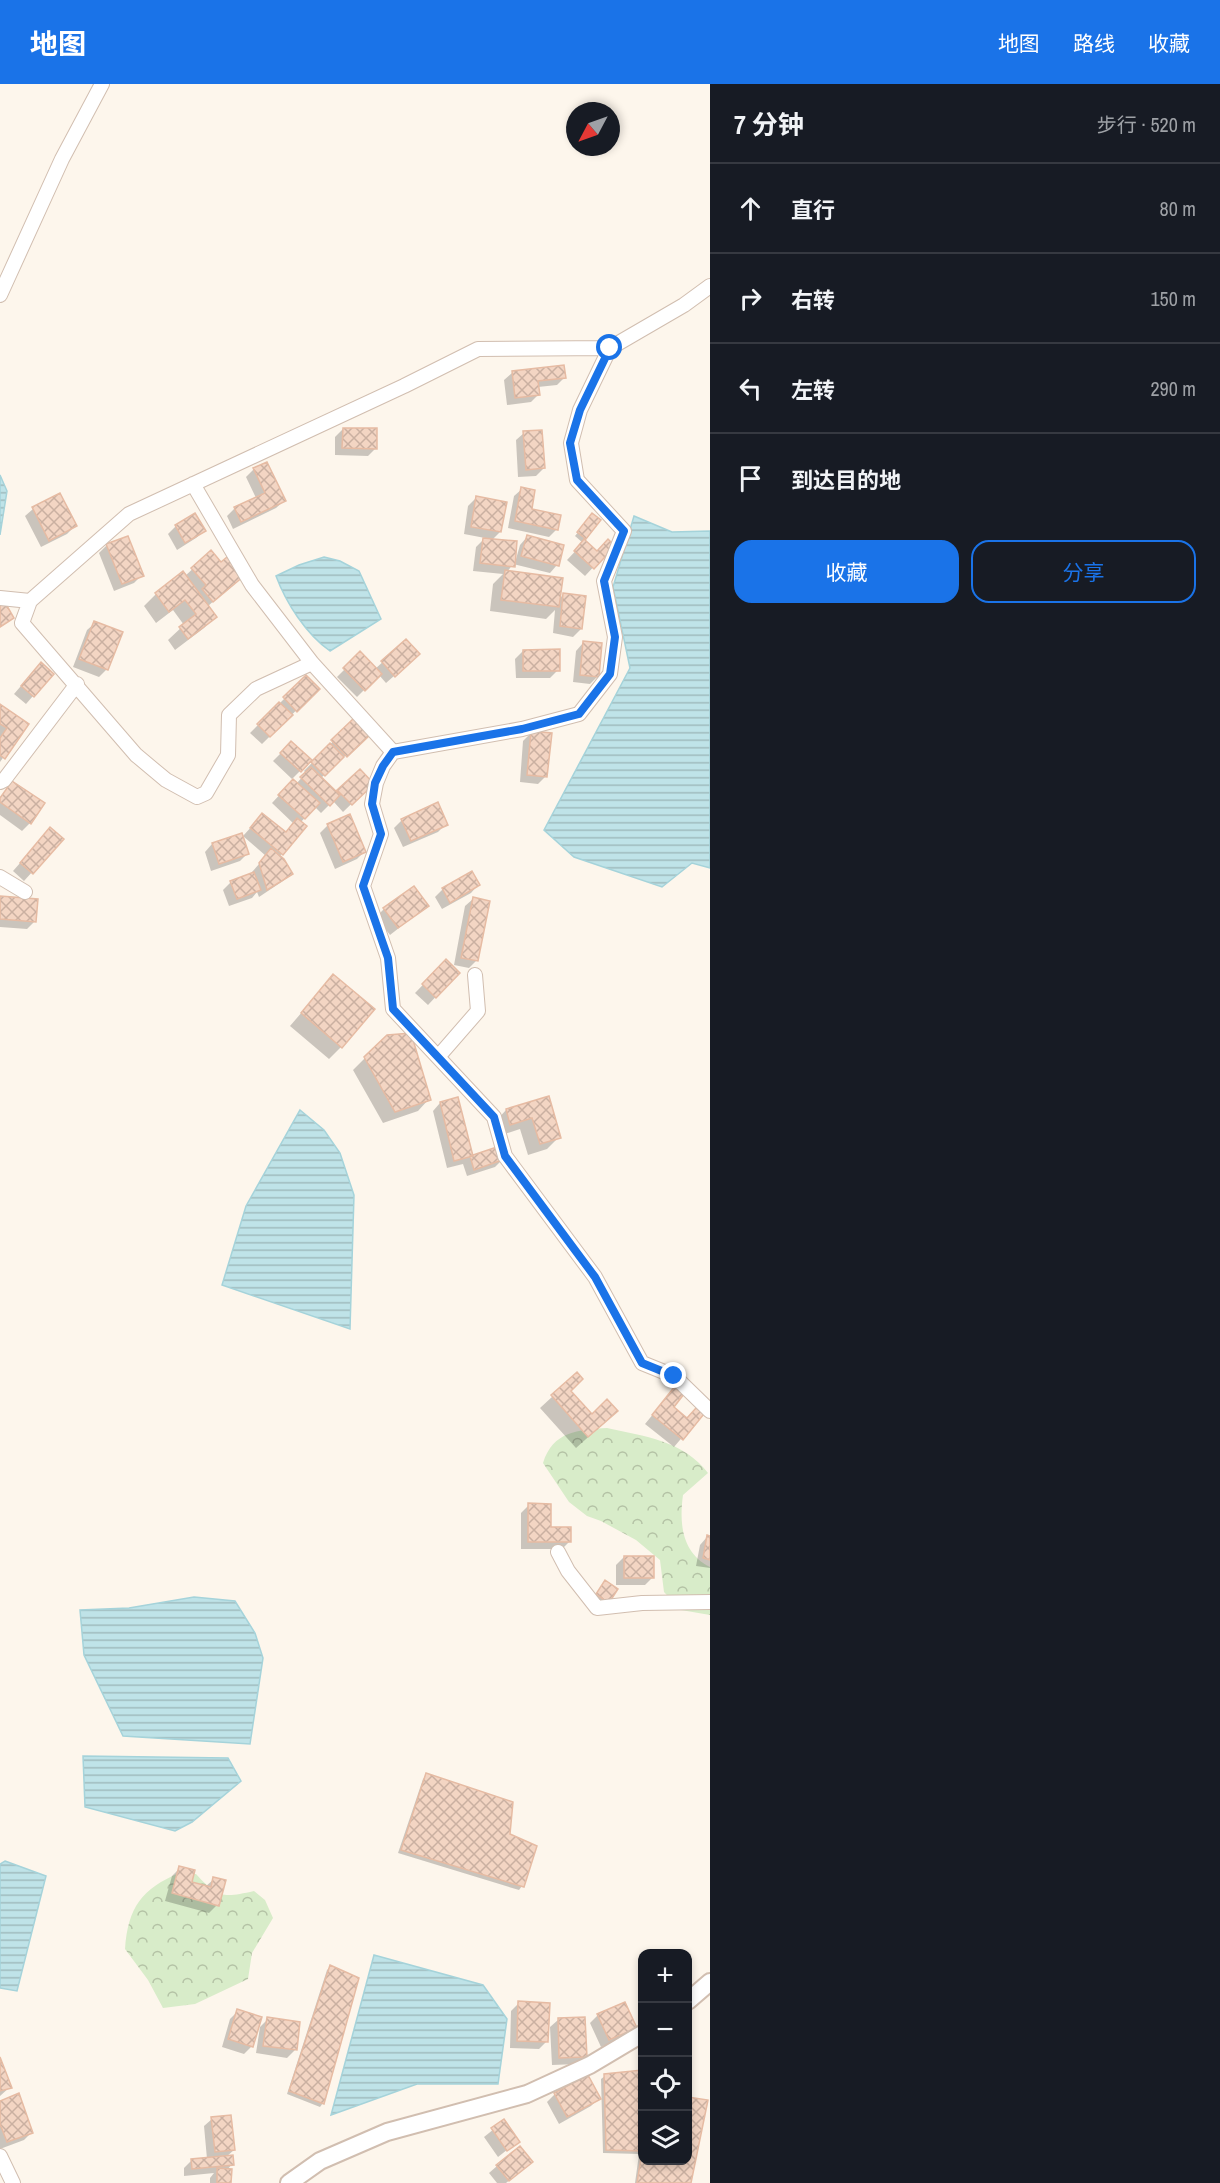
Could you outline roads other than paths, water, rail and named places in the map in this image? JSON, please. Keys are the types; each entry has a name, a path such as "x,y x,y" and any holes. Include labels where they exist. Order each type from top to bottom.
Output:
{"street":[{"path":"0,295 62,159 102,84"},
{"path":"312,663 256,689 229,716 228,755 206,793 197,797 166,780 136,755 22,623 30,601 129,514 478,349 610,348 684,305 710,286"},
{"path":"610,348 580,410 570,443 577,480 624,531 604,581 615,637 610,674 579,714 522,729 393,752 375,783 372,804 381,834 363,886 388,958 393,1009 494,1117 505,1156 595,1277 642,1363 674,1376 710,1411"},
{"path":"193,484 252,585 312,663 393,752"},
{"path":"0,598 30,601"},
{"path":"0,782 4,780 77,684"},
{"path":"0,877 25,892"},
{"path":"438,1057 478,1011 475,975"},
{"path":"558,1552 568,1571 597,1608 642,1603 710,1602"},
{"path":"692,1997 710,1982"},
{"path":"289,2183 320,2161 387,2132 527,2094 590,2065 638,2036"},
{"path":"0,2156 13,2183"}],"water":[{"path":"0,475 7,491 0,535"},
{"path":"634,516 672,532 710,531 710,868 692,863 662,887 574,857 544,830 630,668 613,587"},
{"path":"324,557 340,561 359,571 381,619 330,651 313,636 298,617 285,597 276,576"},
{"path":"300,1110 324,1130 340,1153 354,1195 350,1329 222,1285 246,1206"},
{"path":"194,1597 235,1601 255,1633 263,1658 250,1744 123,1736 84,1655 80,1610 129,1608"},
{"path":"83,1756 228,1758 241,1781 192,1822 175,1831 85,1807"},
{"path":"5,1861 46,1876 17,1991 0,1988 0,1864"},
{"path":"374,1955 483,1985 507,2019 498,2084 417,2084 331,2115"}]}
